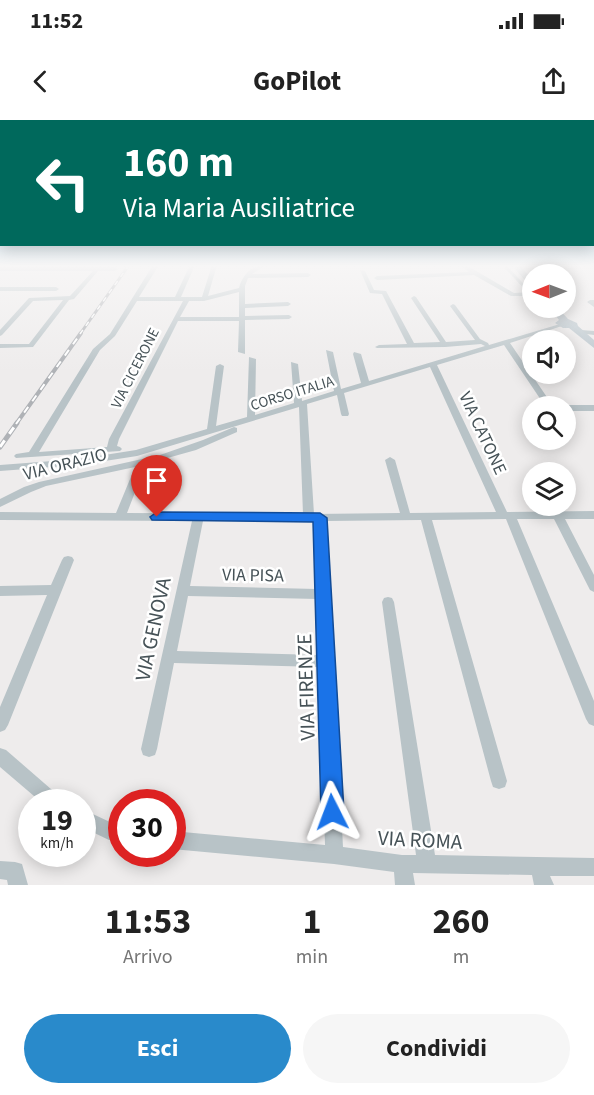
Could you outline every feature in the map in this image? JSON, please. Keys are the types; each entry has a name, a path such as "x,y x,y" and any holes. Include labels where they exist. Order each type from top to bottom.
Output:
{"street":[{"path":"0,334 29,301"},
{"path":"0,346 32,346 68,301"},
{"path":"32,455 97,349 113,335 136,301"},
{"name":"VIA CICERONE","path":"111,450 123,420 175,319 181,301"},
{"path":"241,301 243,352"},
{"path":"389,301 412,346"},
{"path":"416,301 445,345"},
{"path":"241,306 288,304"},
{"path":"453,306 478,340 491,347"},
{"path":"175,319 289,317"},
{"path":"563,318 594,345"},
{"path":"570,326 594,333"},
{"name":"CORSO ITALIA","path":"0,468 24,468 137,453 506,342 570,326"},
{"path":"380,347 482,342"},
{"path":"506,342 542,396"},
{"path":"329,352 345,414"},
{"path":"357,354 366,385"},
{"path":"251,420 252,359"},
{"name":"VIA FIRENZE","path":"294,364 323,594 334,855"},
{"name":"VIA CATONE","path":"433,365 506,516 594,719"},
{"path":"19,456 111,450 200,431 209,432 220,366"},
{"path":"576,408 594,408"},
{"name":"VIA ORAZIO","path":"0,504 13,495 40,485 142,462 221,436 234,430 240,423"},
{"path":"390,460 406,517"},
{"path":"120,517 142,462"},
{"path":"576,516 594,515"},
{"path":"0,516 315,518 522,516"},
{"path":"558,516 594,587"},
{"name":"VIA GENOVA","path":"149,749 198,517"},
{"path":"426,517 499,781"},
{"path":"0,725 68,560"},
{"path":"0,591 56,590"},
{"name":"VIA PISA","path":"183,591 323,594"},
{"path":"388,602 428,864"},
{"path":"169,657 325,661"},
{"path":"0,756 38,789"},
{"name":"VIA ROMA","path":"186,841 334,855 402,864 594,867"},
{"path":"402,864 405,885"},
{"path":"538,866 544,885"},
{"path":"0,870 15,871 18,885"}],"railway":[{"path":"80,334 104,301"},
{"path":"16,424 81,333"},
{"path":"0,447 17,423"}],"route":[{"path":"157,517 320,518 332,812"}]}
